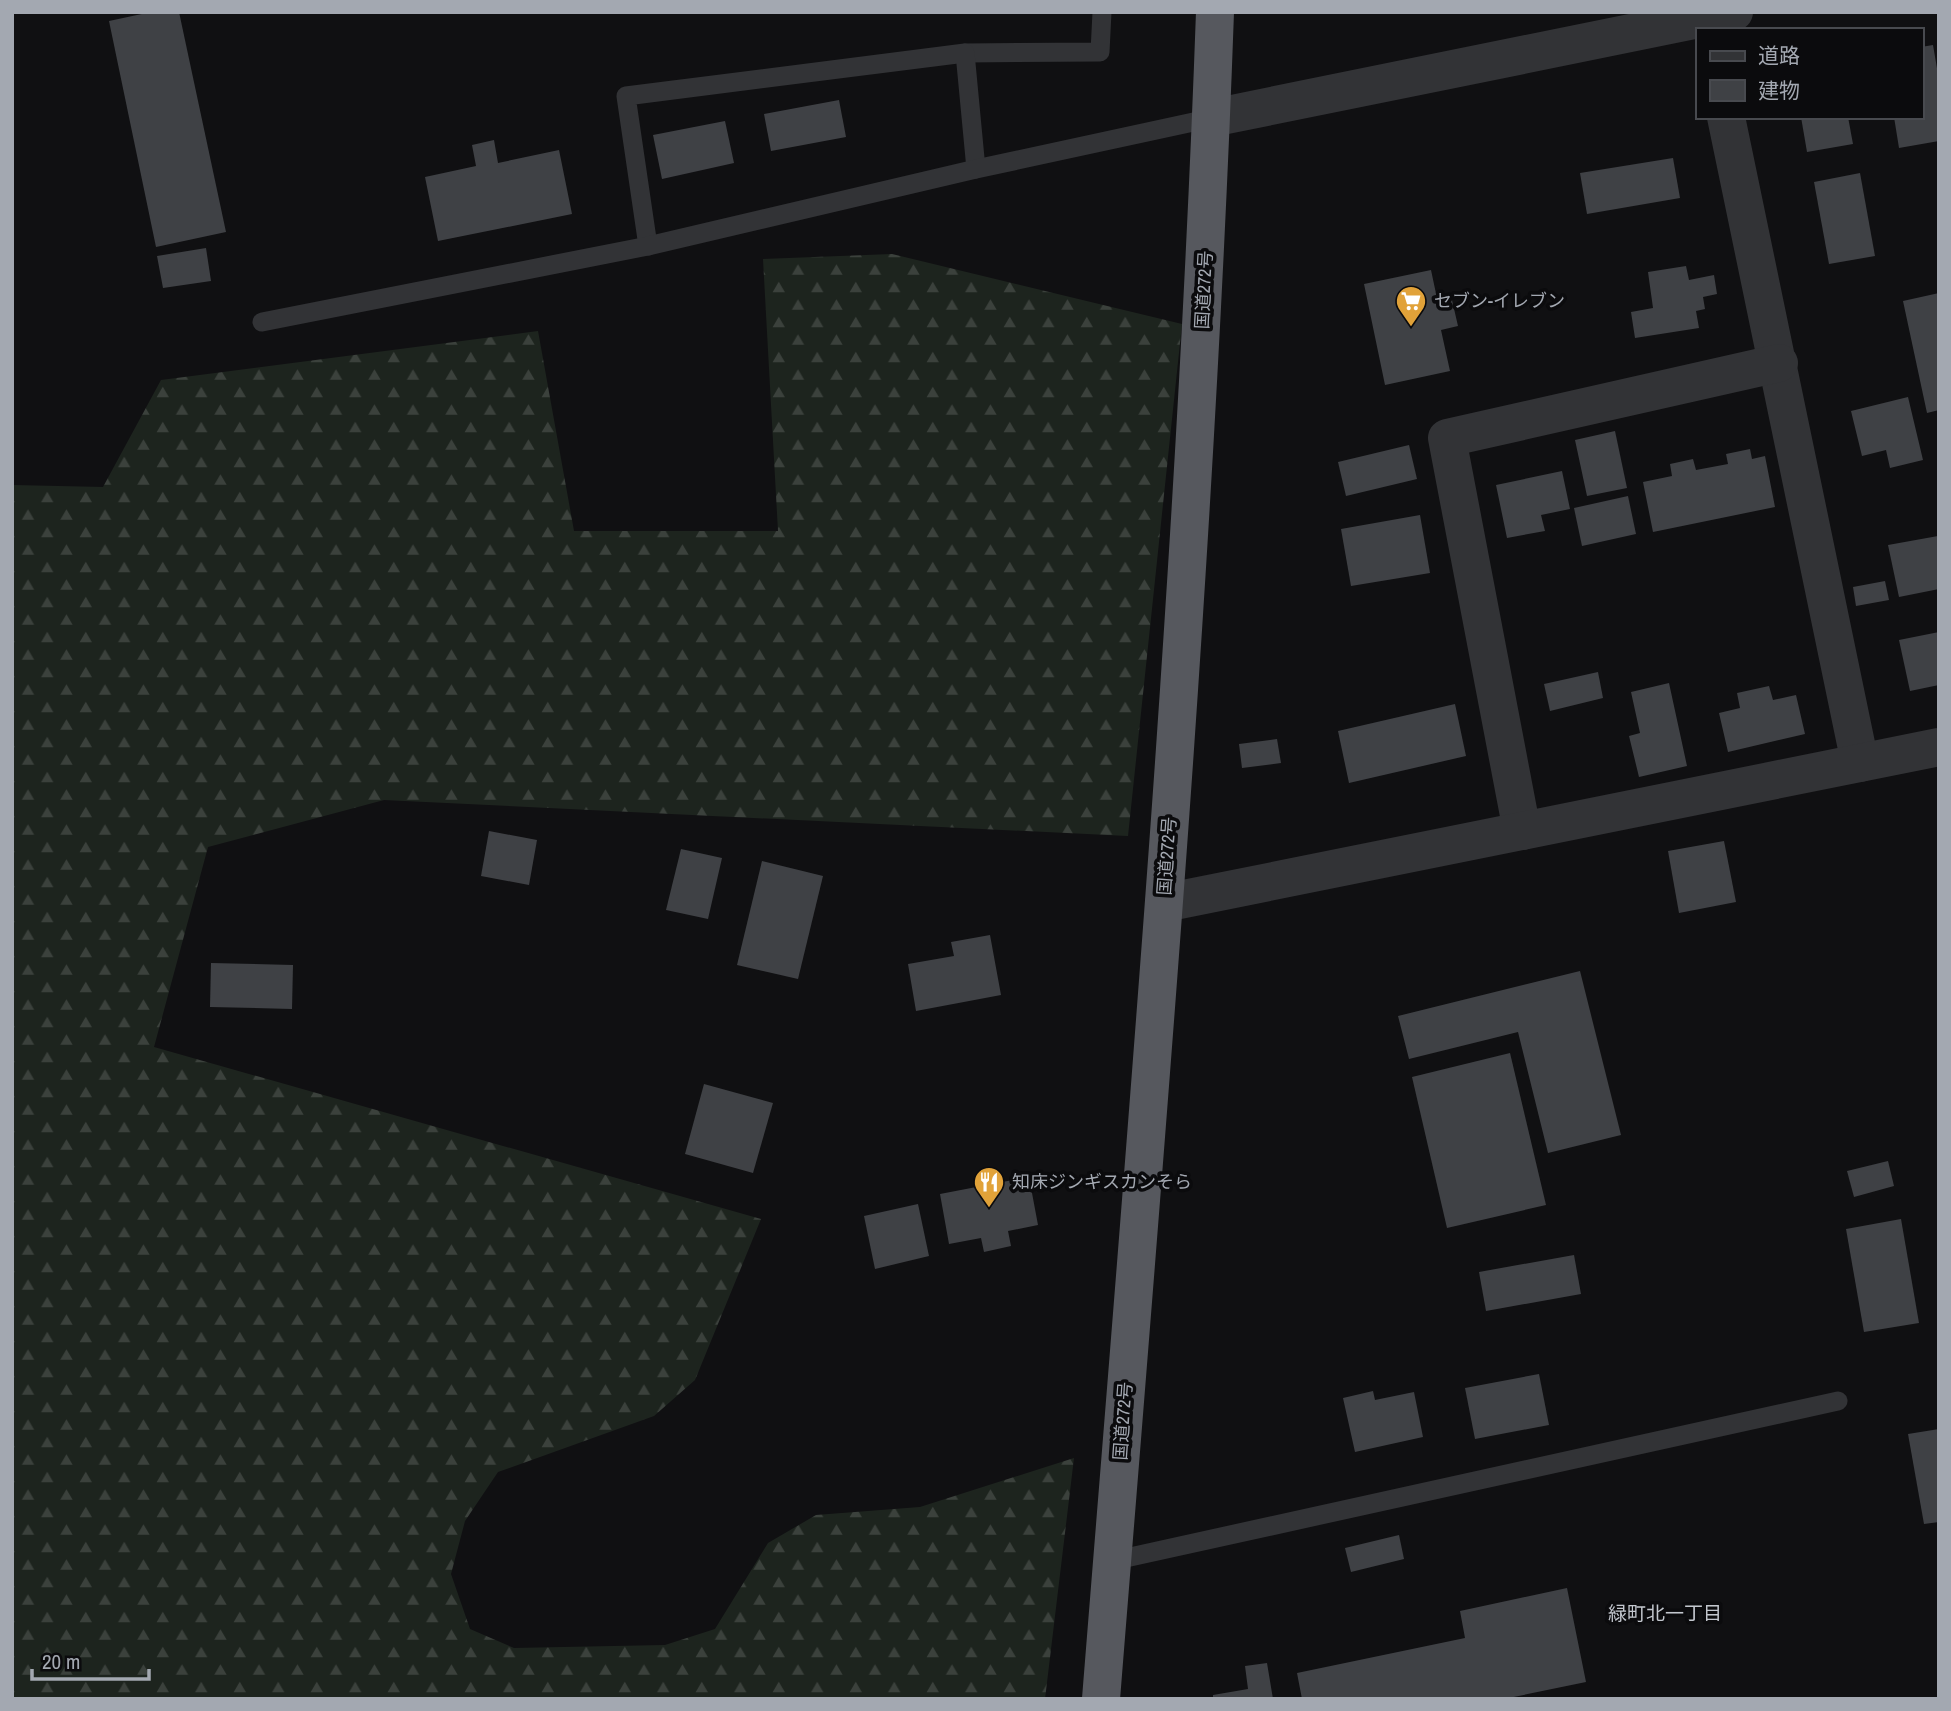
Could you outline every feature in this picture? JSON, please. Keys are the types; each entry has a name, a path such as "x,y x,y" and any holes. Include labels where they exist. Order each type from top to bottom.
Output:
{"highway":[{"name":"国道272号","path":"1101,1699 1164,903 1200,354 1216,12"}],"street":[{"path":"1212,118 1716,20"},
{"path":"1726,119 1860,763"},
{"path":"1522,831 1447,438 1779,363"},
{"path":"1164,903 1939,747"}],"lane":[{"path":"648,246 626,96 965,53 1100,52 1102,12"},
{"path":"965,53 976,169"},
{"path":"262,322 648,246 976,169 1212,118"},
{"path":"1112,1562 1838,1401"}],"green space":[{"path":"892,254 1182,324 1128,836 384,800 208,847 154,1047 761,1219 695,1380 654,1416 498,1472 465,1521 451,1574 470,1629 514,1648 665,1645 715,1629 768,1543 816,1515 920,1507 1074,1458 1045,1699 12,1699 12,485 103,487 161,380 538,331 574,531 778,531 763,259"}],"building":[{"path":"151,12 179,12 226,232 156,247 109,21"},
{"path":"1933,45 1939,80 1939,141 1899,148 1894,119 1923,119 1923,47"},
{"path":"839,100 846,137 771,151 764,114"},
{"path":"1801,119 1848,119 1853,144 1807,152"},
{"path":"725,121 734,163 662,179 653,135"},
{"path":"494,140 498,163 559,150 572,214 438,241 425,177 476,166 472,145"},
{"path":"1673,158 1680,198 1587,214 1580,173"},
{"path":"1860,173 1875,256 1829,264 1814,182"},
{"path":"206,248 211,281 163,288 157,256"},
{"path":"1686,266 1689,280 1714,275 1717,294 1703,297 1705,309 1696,311 1699,328 1635,338 1631,312 1653,308 1648,272"},
{"name":"セブン-イレブン","path":"1431,270 1438,303 1452,300 1458,326 1441,330 1450,371 1385,385 1364,284"},
{"path":"1939,293 1939,410 1927,413 1903,301"},
{"path":"1908,397 1923,460 1890,468 1886,450 1862,456 1851,411"},
{"path":"1615,431 1627,488 1587,496 1575,440"},
{"path":"1409,445 1417,479 1346,496 1338,462"},
{"path":"1750,449 1752,459 1765,456 1775,507 1653,532 1643,482 1672,476 1670,464 1693,459 1696,470 1728,464 1726,454"},
{"path":"1562,471 1570,509 1541,515 1545,531 1507,538 1496,485"},
{"path":"1628,496 1636,534 1582,546 1574,508"},
{"path":"1420,515 1430,573 1351,586 1341,529"},
{"path":"1938,536 1939,589 1899,597 1888,545"},
{"path":"1885,581 1889,600 1856,606 1853,587"},
{"path":"1939,632 1939,685 1910,691 1899,640"},
{"path":"1598,672 1603,698 1550,711 1544,684"},
{"path":"1669,683 1687,766 1639,777 1629,736 1640,733 1631,692"},
{"path":"1769,686 1773,700 1796,695 1805,734 1728,752 1719,713 1740,708 1737,693"},
{"path":"1455,704 1466,756 1349,783 1338,731"},
{"path":"1277,739 1281,763 1242,768 1239,744"},
{"path":"489,831 537,840 529,885 481,876"},
{"path":"1724,841 1736,902 1679,913 1668,851"},
{"path":"681,849 722,858 708,919 666,910"},
{"path":"762,861 823,876 798,979 737,965"},
{"path":"990,935 1001,995 916,1011 908,964 954,956 951,942"},
{"path":"211,963 293,965 292,1009 210,1007"},
{"path":"1580,971 1621,1135 1548,1153 1518,1032 1409,1059 1398,1016"},
{"path":"1510,1053 1546,1205 1447,1228 1412,1077"},
{"path":"704,1084 773,1103 753,1173 685,1154"},
{"path":"1888,1161 1894,1186 1854,1197 1847,1171"},
{"name":"知床ジンギスカンそら","path":"1029,1177 1038,1225 1008,1231 1011,1246 984,1252 981,1238 949,1244 940,1194"},
{"path":"918,1204 929,1256 875,1269 864,1216"},
{"path":"1901,1219 1919,1323 1864,1332 1846,1229"},
{"path":"1574,1255 1581,1294 1486,1311 1479,1272"},
{"path":"1539,1374 1549,1425 1475,1439 1465,1388"},
{"path":"1373,1391 1375,1400 1414,1392 1423,1437 1355,1452 1343,1398"},
{"path":"1939,1429 1939,1522 1924,1524 1908,1434"},
{"path":"1399,1535 1404,1559 1351,1572 1345,1548"},
{"path":"1567,1588 1586,1682 1504,1699 1302,1699 1297,1673 1465,1638 1460,1611"},
{"path":"1267,1663 1273,1699 1213,1699 1213,1695 1248,1689 1245,1666"}],"place":[{"name":"セブン-イレブン","path":"1411,328"},
{"name":"知床ジンギスカンそら","path":"989,1209"}],"district":[{"name":"緑町北一丁目","path":"1665,1613"}]}
